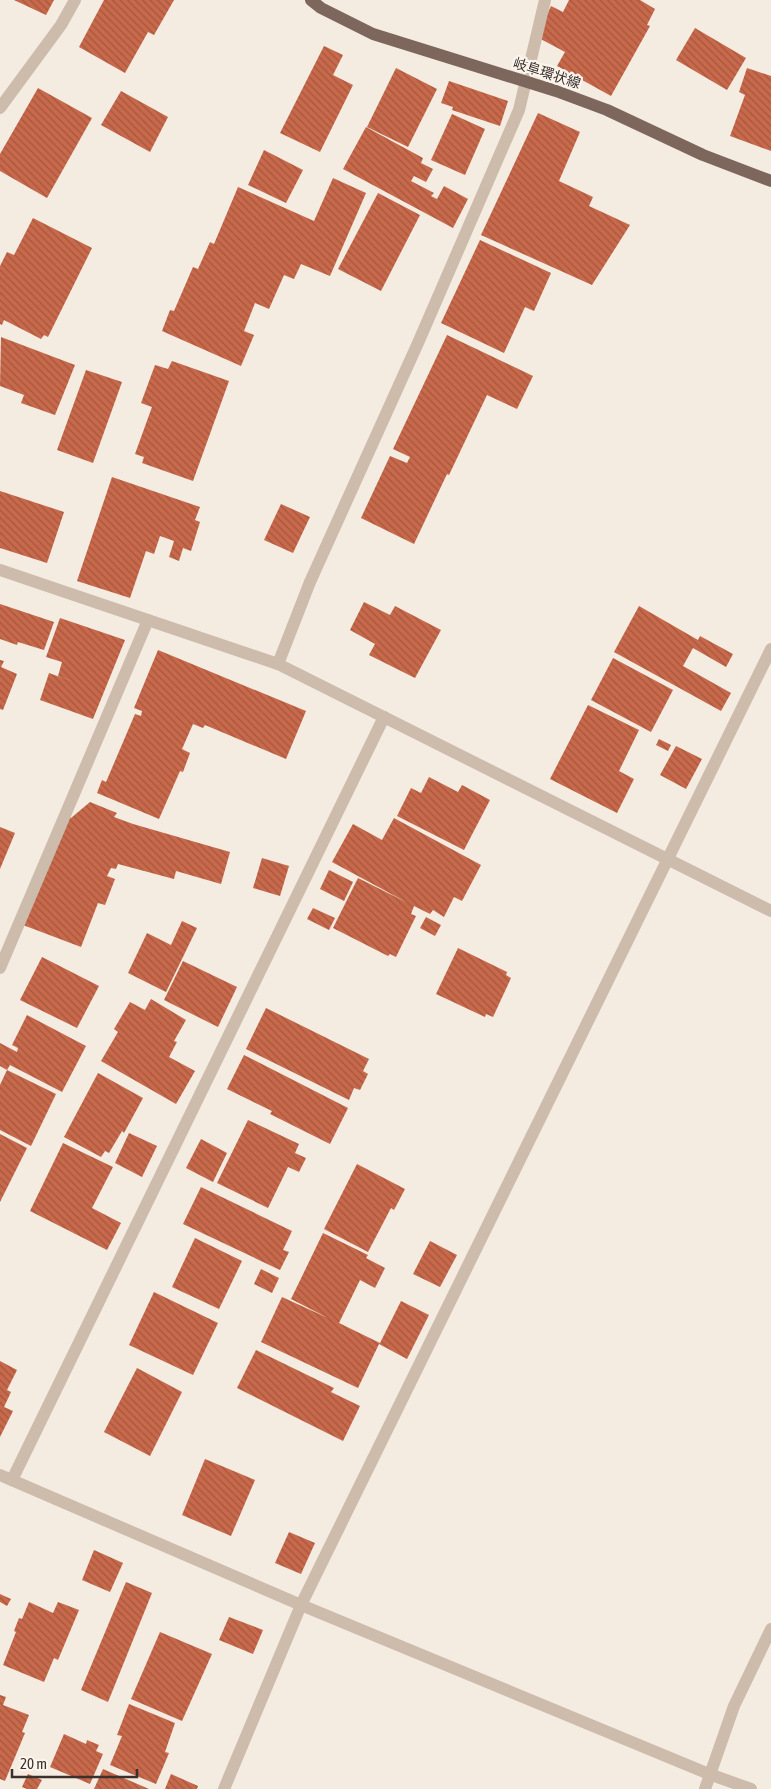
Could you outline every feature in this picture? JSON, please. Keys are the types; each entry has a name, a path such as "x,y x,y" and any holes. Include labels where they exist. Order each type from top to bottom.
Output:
{"main road":[{"name":"岐阜環状線","path":"311,0 321,8 373,34 525,81 607,110 703,155 771,182"}],"street":[{"path":"0,108 60,25 75,0"},
{"path":"278,664 310,582 418,343 519,110 545,0"},
{"path":"0,570 278,664 771,911"},
{"path":"0,968 148,620"},
{"path":"224,1789 301,1605 771,649"},
{"path":"12,1480 384,717"},
{"path":"0,1475 301,1605 709,1774 751,1789"},
{"path":"705,1789 734,1706 771,1629"}],"building":[{"path":"14,0 54,0 46,15"},
{"path":"104,0 174,0 154,35 148,32 125,73 79,47"},
{"path":"569,0 640,0 655,9 647,25 650,26 611,96 557,66 565,52 537,37 551,6 563,12"},
{"path":"695,28 746,58 727,90 676,60"},
{"path":"324,46 343,55 333,75 353,85 320,152 280,133"},
{"path":"396,68 437,89 408,147 367,127"},
{"path":"747,68 771,76 771,151 730,136 745,95 739,92"},
{"path":"449,81 508,101 500,126 452,110 453,107 441,103"},
{"path":"38,88 92,118 47,198 0,171 0,154"},
{"path":"121,91 168,117 150,152 101,125"},
{"path":"538,113 580,132 559,181 593,197 589,206 630,225 592,285 481,235"},
{"path":"452,114 485,129 465,175 431,160"},
{"path":"366,127 423,158 421,163 433,169 426,182 414,176 411,181 434,193 431,196 437,199 444,186 468,199 453,228 343,169"},
{"path":"264,150 303,170 286,203 248,185"},
{"path":"333,178 366,193 330,276 301,264 294,279 284,275 269,309 255,303 244,331 254,335 241,366 162,331 170,310 174,311 193,267 198,269 210,242 214,244 238,187 314,221"},
{"path":"378,193 420,215 381,291 338,269"},
{"path":"33,218 92,248 48,337 44,335 41,339 4,320 2,325 0,324 0,266 7,252 14,255"},
{"path":"480,240 551,273 534,311 525,307 504,353 441,323"},
{"path":"447,335 533,376 517,409 487,395 414,544 361,518 390,456 407,463 410,457 393,449"},
{"path":"1,337 75,365 55,415 21,403 24,395 0,386"},
{"path":"172,361 229,381 193,481 142,463 144,457 135,454 152,407 141,403 155,365 168,369"},
{"path":"86,370 122,382 93,463 57,450"},
{"path":"112,477 200,507 195,520 200,522 191,551 183,548 179,561 169,557 174,541 160,536 154,554 146,551 130,598 77,581"},
{"path":"0,491 64,512 47,563 0,548"},
{"path":"281,504 310,517 293,553 264,540"},
{"path":"364,602 390,615 395,606 441,630 415,678 369,655 375,644 350,630"},
{"path":"0,604 54,622 44,650 18,642 17,645 0,639"},
{"path":"639,606 698,640 700,636 733,654 726,667 693,648 683,666 731,693 721,711 614,652"},
{"path":"60,618 125,640 93,719 40,700 49,673 74,682 58,676 62,662 46,657"},
{"path":"158,650 306,711 286,759 205,725 203,728 193,724 182,749 190,753 183,772 180,771 159,819 97,793 102,780 106,782 135,714 141,716 142,711 134,708"},
{"path":"613,658 673,690 651,732 591,700"},
{"path":"0,660 4,661 1,667 17,674 3,710 0,709"},
{"path":"588,705 639,730 619,771 634,779 617,813 550,779"},
{"path":"659,739 671,745 668,751 656,745"},
{"path":"676,746 702,759 686,789 660,775"},
{"path":"429,777 458,792 462,785 490,800 464,850 397,816 411,788 421,793"},
{"path":"90,802 117,813 114,817 133,824 230,852 221,884 176,871 174,879 118,864 116,869 111,868 107,876 115,879 105,905 98,903 81,947 23,925 67,817 71,818"},
{"path":"394,818 481,865 462,901 454,897 444,917 433,910 430,914 414,906 411,914 416,916 396,957 390,954 388,956 333,928 358,878 408,903 332,862 353,824 382,840"},
{"path":"0,827 15,833 0,869"},
{"path":"262,858 289,866 280,896 253,888"},
{"path":"329,870 353,882 344,901 320,889"},
{"path":"313,908 335,918 329,930 307,919"},
{"path":"426,917 441,925 435,936 420,928"},
{"path":"182,921 197,928 166,992 128,973 147,933 171,945"},
{"path":"458,948 507,972 506,975 511,978 493,1017 486,1014 485,1017 436,994"},
{"path":"42,957 99,986 77,1028 20,1000"},
{"path":"183,961 237,987 218,1027 164,1000"},
{"path":"151,999 186,1020 174,1041 177,1042 169,1057 195,1071 176,1104 101,1061 118,1032 114,1029 130,1002 145,1010"},
{"path":"266,1008 369,1059 363,1071 368,1074 360,1090 354,1088 349,1100 246,1049"},
{"path":"27,1015 86,1046 62,1092 10,1065 7,1070 0,1066 0,1043 17,1052 18,1048 12,1045"},
{"path":"244,1055 348,1108 330,1144 270,1114 272,1111 227,1089"},
{"path":"7,1070 56,1094 31,1146 0,1130 0,1085"},
{"path":"98,1073 143,1098 124,1133 122,1131 109,1153 105,1151 101,1157 64,1137"},
{"path":"248,1120 299,1144 295,1153 306,1158 299,1172 288,1167 268,1208 217,1183"},
{"path":"129,1133 157,1146 142,1177 115,1163"},
{"path":"0,1134 27,1148 0,1202"},
{"path":"201,1139 227,1153 213,1182 186,1168"},
{"path":"63,1143 113,1167 92,1208 121,1223 107,1250 30,1211"},
{"path":"357,1164 405,1189 394,1210 391,1208 368,1252 324,1229"},
{"path":"201,1187 292,1231 283,1250 289,1252 280,1270 183,1224"},
{"path":"323,1233 368,1255 366,1258 385,1268 375,1288 360,1280 339,1323 380,1343 401,1301 429,1315 407,1359 379,1344 358,1388 261,1342 282,1297 328,1318 291,1299"},
{"path":"195,1238 242,1261 219,1309 172,1287"},
{"path":"430,1241 457,1255 440,1287 413,1274"},
{"path":"261,1269 279,1278 272,1293 254,1284"},
{"path":"154,1292 218,1323 193,1375 129,1345"},
{"path":"256,1350 334,1388 331,1392 360,1406 343,1441 237,1388"},
{"path":"0,1361 17,1370 7,1390 11,1392 4,1407 13,1411 0,1437"},
{"path":"137,1368 182,1392 150,1456 104,1432"},
{"path":"205,1459 255,1480 231,1536 182,1515"},
{"path":"289,1532 315,1543 301,1574 275,1563"},
{"path":"94,1550 123,1563 110,1592 82,1580"},
{"path":"126,1582 152,1593 108,1702 81,1690"},
{"path":"0,1594 11,1599 7,1606 0,1602"},
{"path":"29,1602 53,1613 58,1602 79,1610 58,1660 54,1658 44,1682 3,1665 16,1632 14,1631 19,1618 22,1619"},
{"path":"229,1617 263,1630 253,1654 219,1640"},
{"path":"160,1632 212,1654 182,1721 131,1699"},
{"path":"0,1695 6,1697 3,1705 29,1715 22,1732 25,1733 5,1781 0,1779"},
{"path":"129,1704 175,1723 165,1752 169,1753 156,1784 110,1765 122,1736 117,1735"},
{"path":"64,1734 86,1744 87,1740 99,1745 96,1751 103,1754 90,1784 50,1767"},
{"path":"103,1769 149,1789 94,1789"},
{"path":"28,1774 42,1780 37,1789 22,1787"},
{"path":"171,1774 198,1786 197,1789 165,1789"}]}
